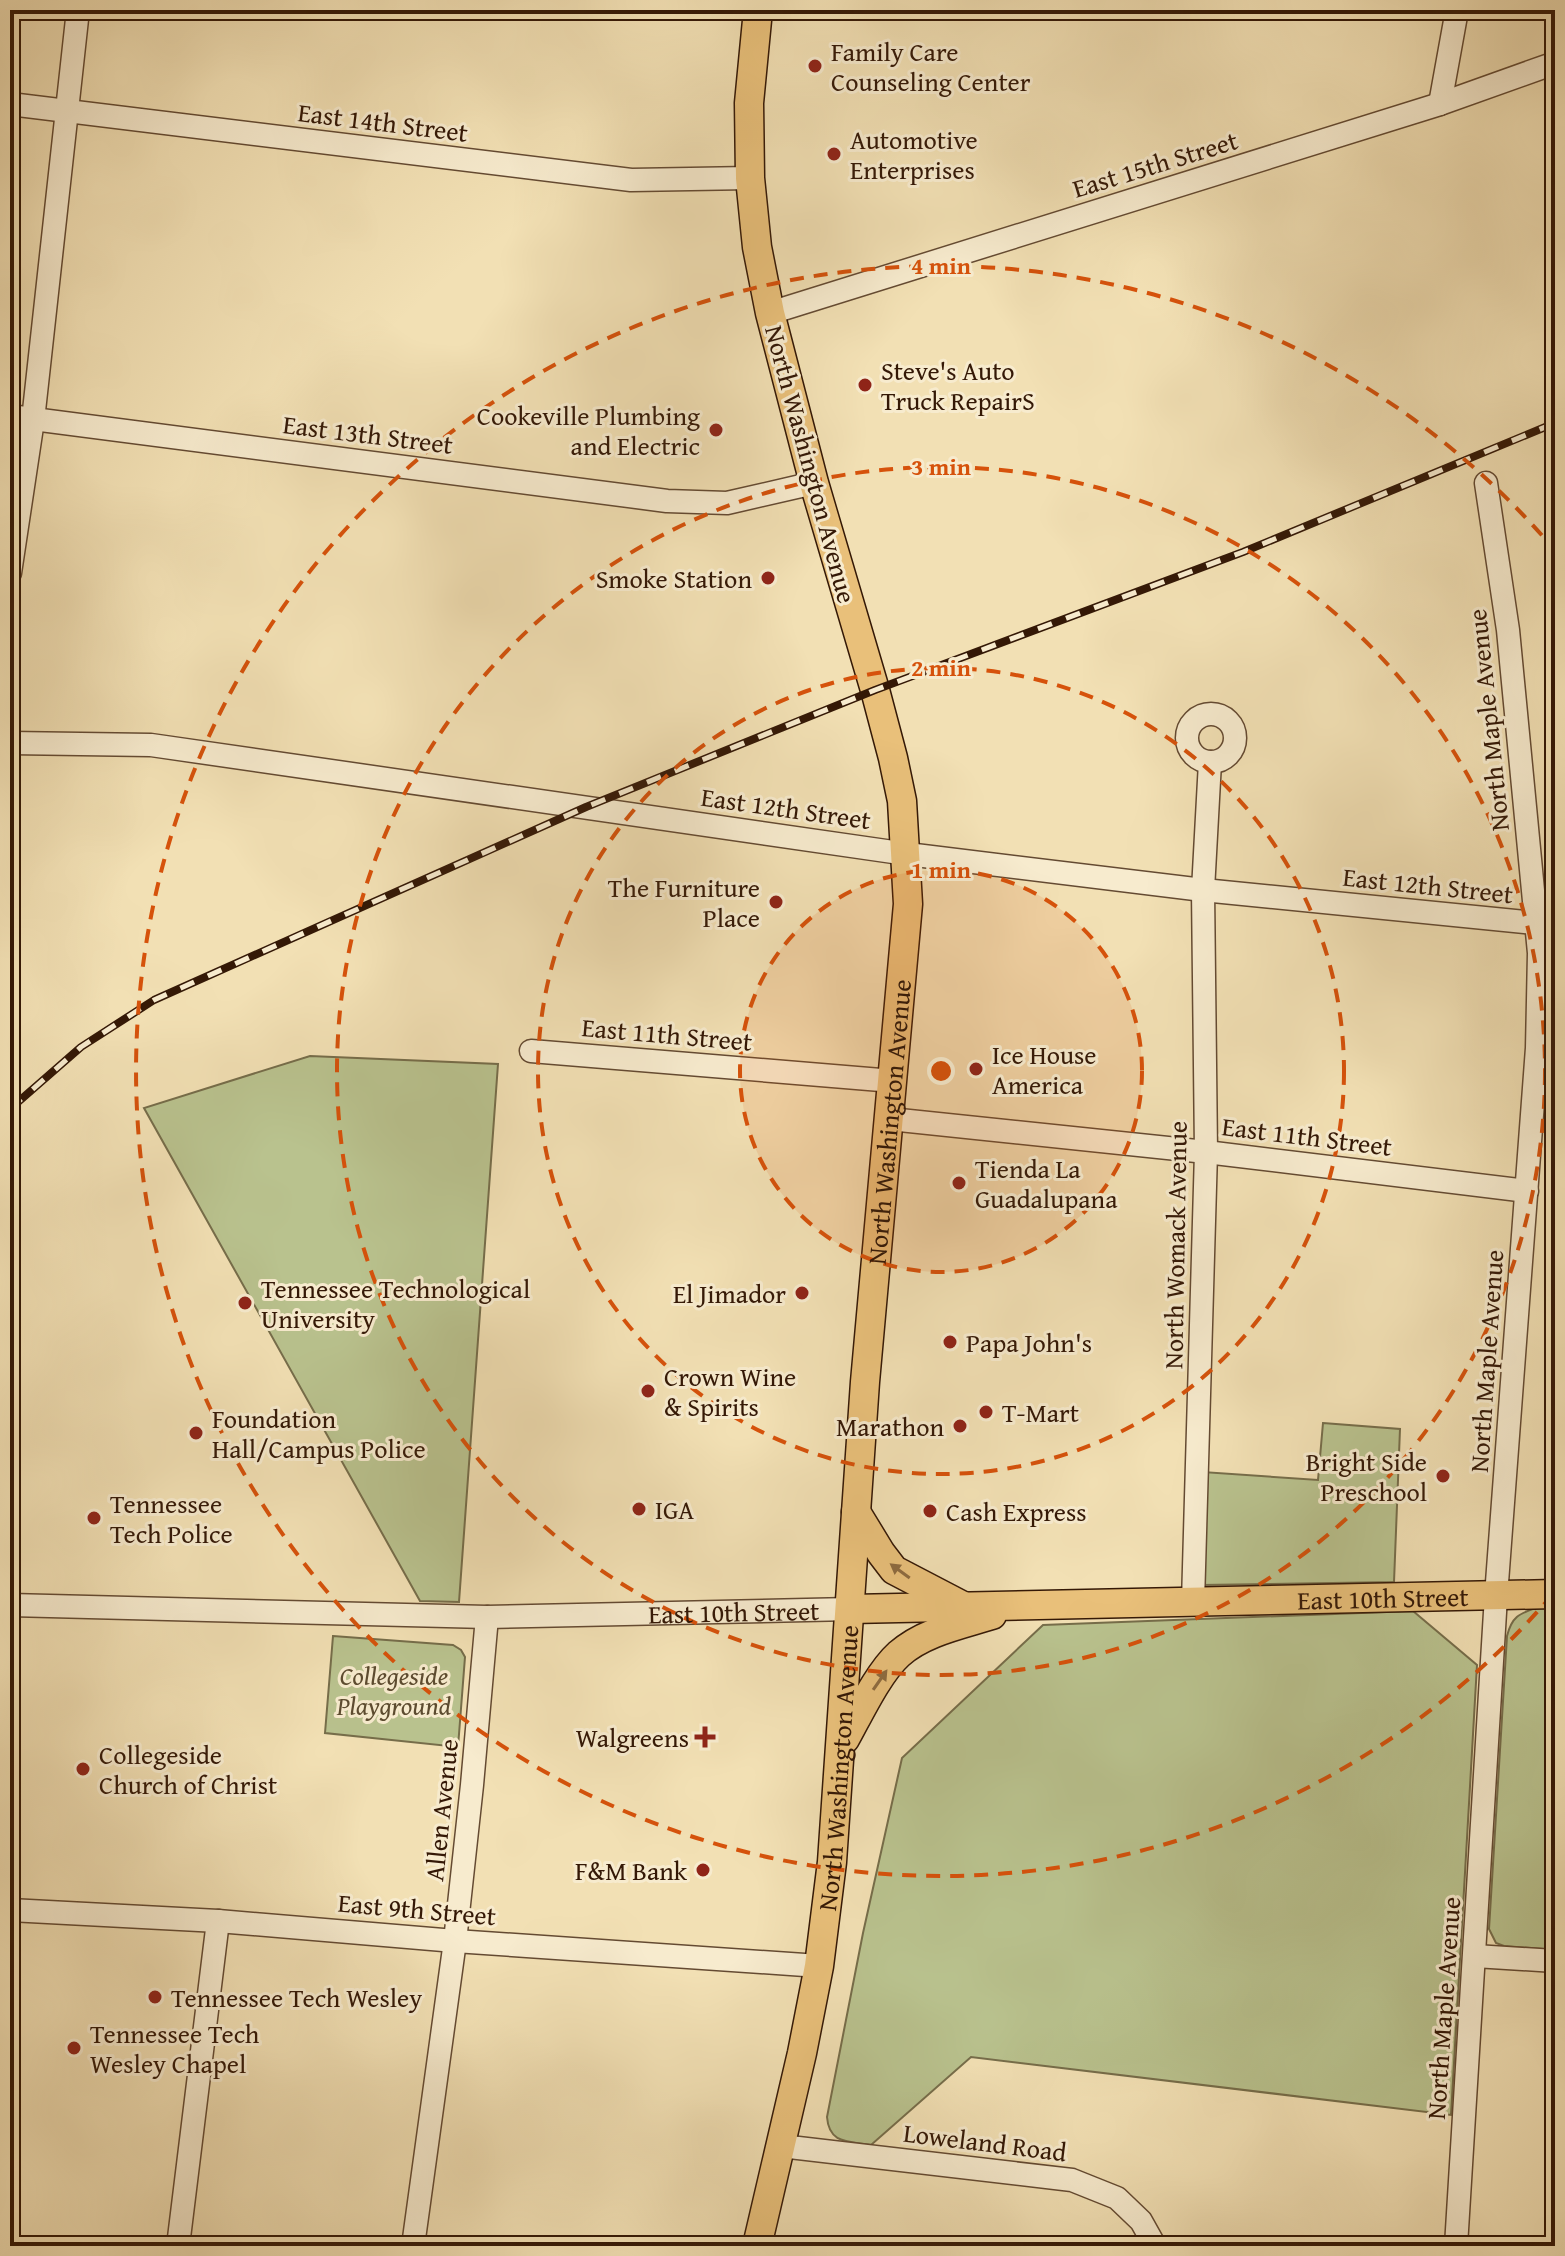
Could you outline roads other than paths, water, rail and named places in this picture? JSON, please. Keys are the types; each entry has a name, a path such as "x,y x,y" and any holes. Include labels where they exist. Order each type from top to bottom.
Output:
{"main road":[{"name":"North Washington Avenue","path":"757,2246 819,1966 832,1862 868,1345 908,904 902,801 893,758 814,483 770,313 757,247 750,178 749,103 758,10"},
{"path":"856,1512 894,1570 963,1607"},
{"name":"East 10th Street","path":"851,1609 1555,1594"},
{"path":"840,1747 876,1684 898,1655 928,1635 1021,1605"}],"street":[{"path":"10,573 33,420 78,10"},
{"path":"1440,104 1457,10"},
{"name":"East 15th Street","path":"770,313 1440,104 1555,63"},
{"name":"East 14th Street","path":"10,104 631,180 750,178"},
{"name":"East 13th Street","path":"10,416 667,501 727,503 814,483"},
{"name":"North Maple Avenue","path":"1456,2246 1496,1596 1537,1048 1539,953 1546,925 1486,483"},
{"name":"East 12th Street","path":"10,743 151,745 907,854 1203,890 1546,925"},
{"name":"North Womack Avenue","path":"1193,1602 1206,1152 1203,890 1210,762"},
{"name":"East 11th Street","path":"531,1051 893,1081"},
{"name":"East 11th Street","path":"890,1119 1206,1152 1527,1191"},
{"name":"East 10th Street","path":"10,1605 487,1617 851,1609"},
{"name":"Allen Avenue","path":"413,2246 455,1941 487,1617"},
{"name":"East 9th Street","path":"10,1910 218,1921 819,1966"},
{"path":"178,2246 218,1921"},
{"path":"1475,1956 1555,1961"},
{"name":"Loweland Road","path":"781,2146 1072,2180 1117,2198 1141,2221 1155,2246"}],"railway":[{"path":"10,1109 81,1047 154,1000 586,807 875,690 1243,552 1555,423"}],"place":[{"name":"Family Care Counseling Center","path":"815,66"},
{"name":"Automotive Enterprises","path":"834,154"},
{"name":"Steve's Auto Truck RepairS","path":"865,385"},
{"name":"Cookeville Plumbing and Electric","path":"716,430"},
{"name":"Smoke Station","path":"768,578"},
{"name":"The Furniture Place","path":"776,902"},
{"name":"Ice House America","path":"976,1069"},
{"name":"Tienda La Guadalupana","path":"959,1183"},
{"name":"El Jimador","path":"802,1293"},
{"name":"Tennessee Technological University","path":"245,1303"},
{"name":"Papa John's","path":"950,1342"},
{"name":"Crown Wine & Spirits","path":"648,1391"},
{"name":"T-Mart","path":"986,1412"},
{"name":"Marathon","path":"960,1426"},
{"name":"Foundation Hall/Campus Police","path":"196,1433"},
{"name":"Bright Side Preschool","path":"1443,1476"},
{"name":"IGA","path":"639,1509"},
{"name":"Cash Express","path":"930,1511"},
{"name":"Tennessee Tech Police","path":"94,1518"},
{"name":"Walgreens","path":"705,1737"},
{"name":"Collegeside Church of Christ","path":"83,1769"},
{"name":"F&M Bank","path":"703,1870"},
{"name":"Tennessee Tech Wesley","path":"155,1997"},
{"name":"Tennessee Tech Wesley Chapel","path":"74,2048"}],"park label":[{"name":"Collegeside Playground","path":"394,1690"}]}
